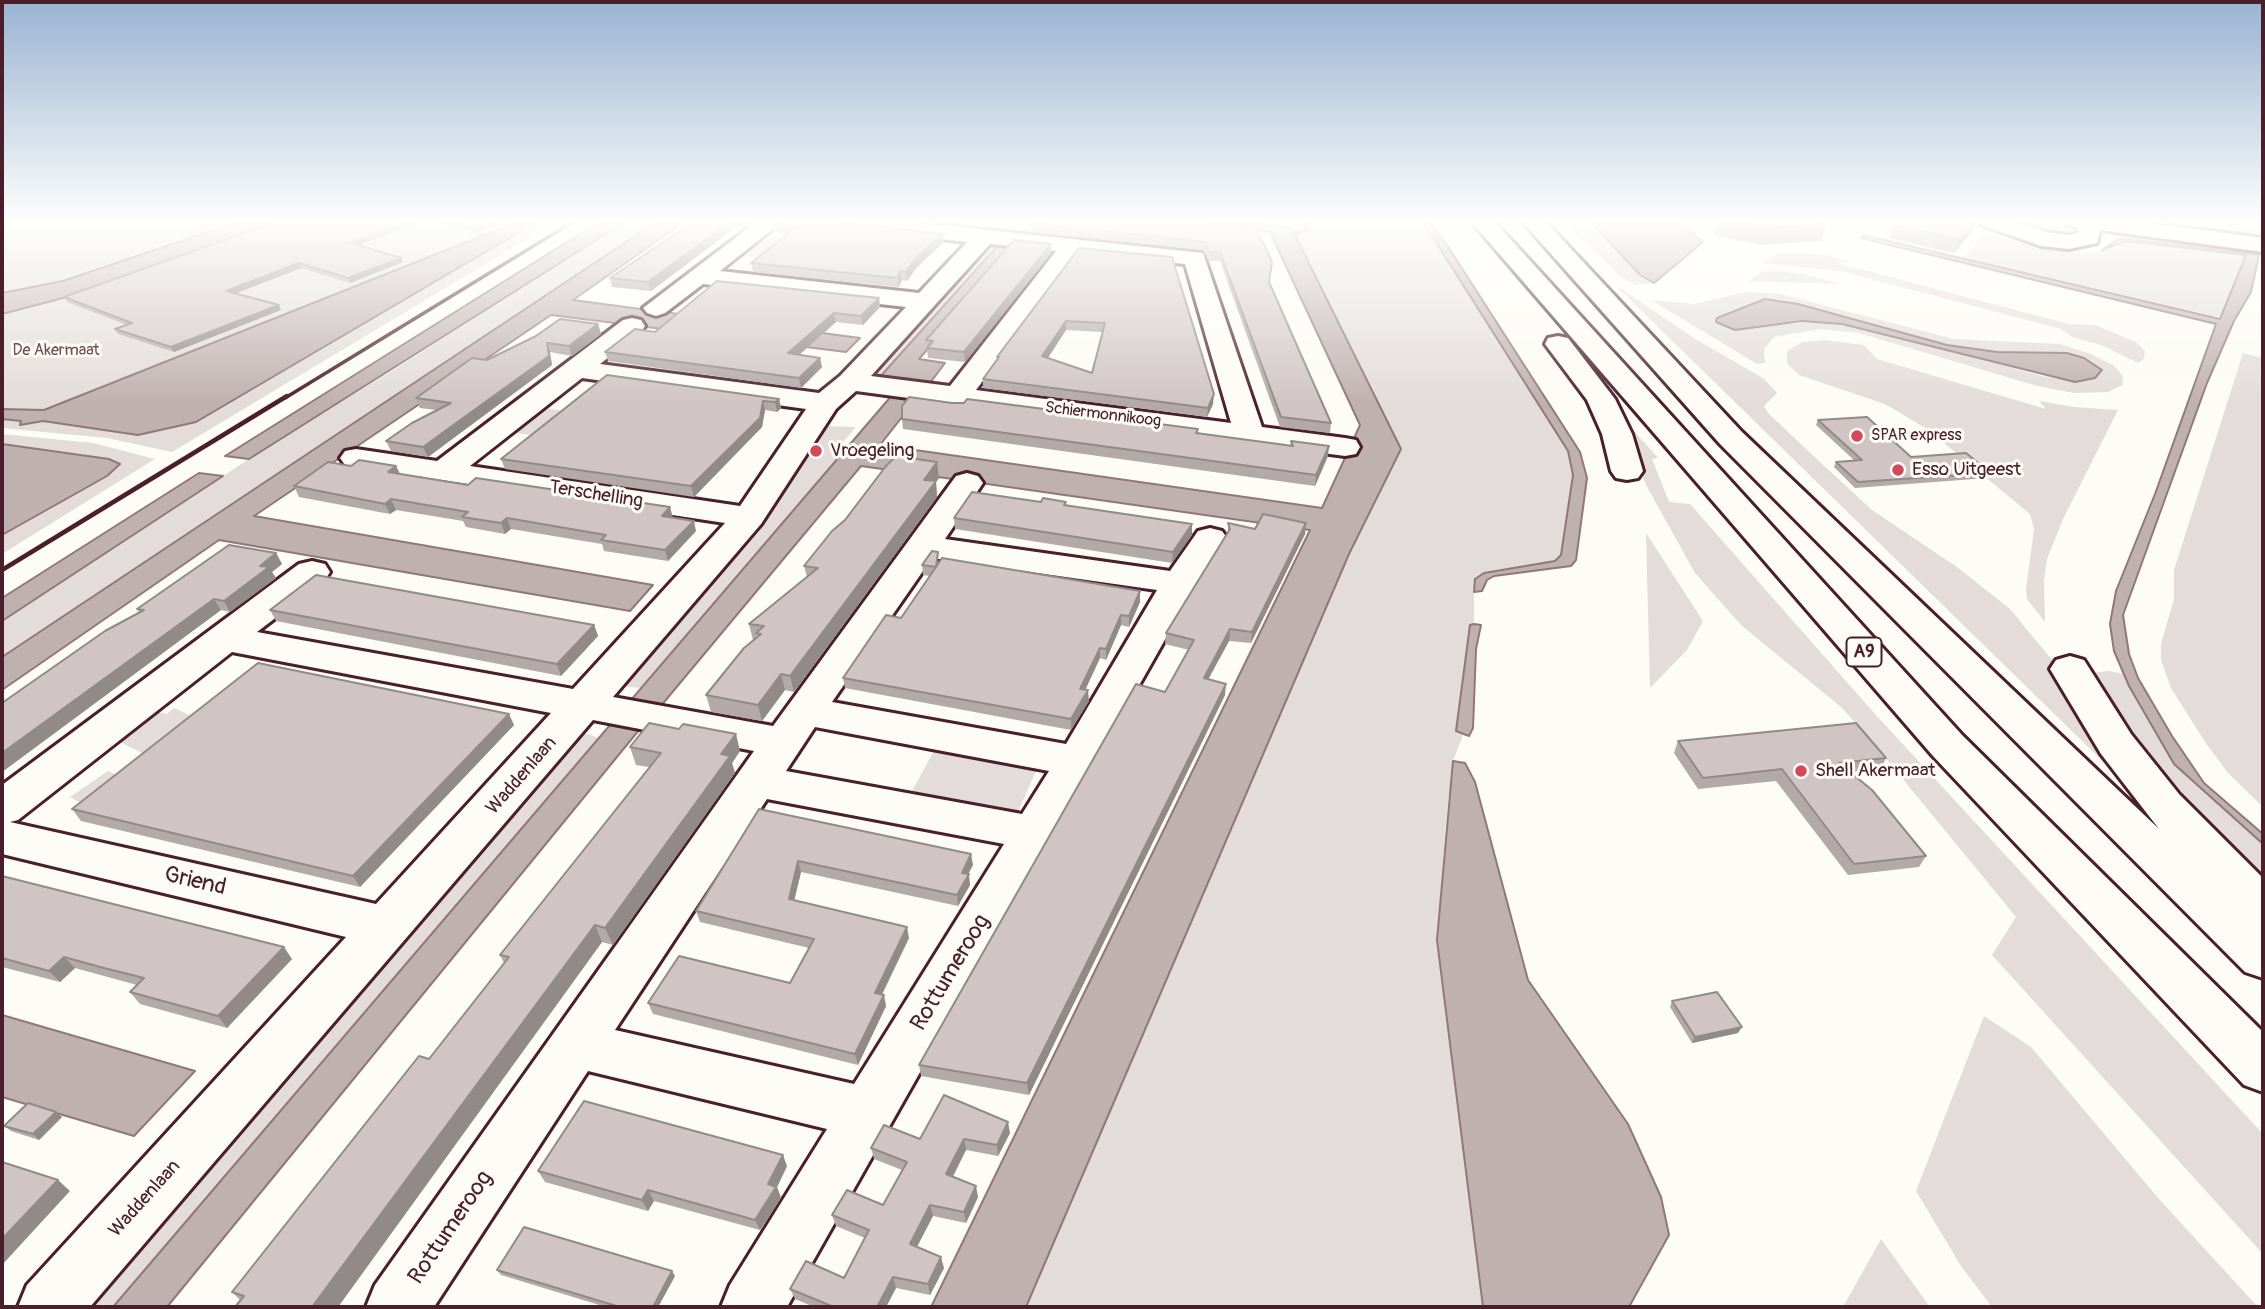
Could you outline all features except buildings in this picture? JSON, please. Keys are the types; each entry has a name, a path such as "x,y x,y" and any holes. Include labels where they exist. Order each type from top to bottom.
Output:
{"main road":[{"path":"656,307 691,281"},
{"path":"744,281 924,301"},
{"name":"Waddenlaan","path":"49,1307 749,517 837,393 943,281"},
{"path":"957,396 1045,281"},
{"path":"1202,281 1249,433"},
{"name":"A9","path":"1510,281 1601,399 1617,434 1628,471"},
{"name":"A9","path":"1533,281 1948,746 2263,1068"},
{"path":"1588,281 1731,438 2029,733 2263,957"},
{"path":"443,471 632,327"},
{"path":"575,369 837,393"},
{"name":"Schiermonnikoog","path":"837,393 957,396 1345,447"},
{"name":"Terschelling","path":"356,458 749,517"},
{"name":"Rottumeroog","path":"397,1307 782,744 967,482"},
{"name":"Rottumeroog","path":"752,1307 1077,761 1179,583 1210,538"},
{"path":"922,546 1179,583"},
{"path":"2,808 312,572"},
{"path":"227,639 782,744 1077,761"},
{"path":"2070,669 2116,744 2163,806 2263,908"},
{"path":"782,744 1034,833"},
{"name":"Griend","path":"2,837 388,927"},
{"path":"576,1045 867,1113"}],"green space":[{"path":"2,281 73,281 2,303"},
{"name":"De Akermaat","path":"118,281 368,281 44,410 2,409 2,314"},
{"path":"436,281 457,281 172,452 107,438 2,428 2,419 21,421 21,425 43,421 138,435 196,422"},
{"path":"532,281 567,281 2,657 2,621 249,459"},
{"path":"951,281 966,281 878,379 870,378 866,374"},
{"path":"1318,281 1461,281 1569,451 1573,475 1561,555 1555,561 1484,573 1474,588 1474,624 1470,626 1456,730 1463,735 1453,761 1446,822 1437,940 1483,1307 1026,1307 1349,554 1401,449"},
{"path":"1628,281 1654,283 1635,285"},
{"path":"1750,281 1830,281 1840,284"},
{"path":"1878,281 1906,281 2069,324 2095,325 2136,342 2145,351 2144,359 2138,363 2101,345 2072,337 2061,329"},
{"path":"2063,281 2236,281 2222,316"},
{"path":"1614,284 1697,340 1763,378 1777,393 1764,406 1768,413 1820,462 1872,510 1957,567 2010,609 2067,678 2124,782"},
{"path":"1746,292 1780,294 1954,339 2060,344 2091,354 2113,365 2122,375 2123,385 2108,392 2074,393 2037,386 1859,333 1820,329 1774,337 1764,349 1765,363 1757,364 1651,300 1695,304","holes":["1776,299 1947,345 1997,352 2067,353 2101,374 2075,382 2042,376 1873,330 1824,321 1727,329"]},
{"path":"1825,340 1864,345 1877,359 2046,409 2039,401 2118,410 2064,517 2047,559 2044,580 2045,622 2027,599 2034,529 2030,514 1927,429 1885,404 1799,375 1787,363 1787,351 1802,342"},
{"path":"2243,353 2263,358 2263,807 2228,773 2205,742 2171,688 2161,660 2161,644 2174,599 2174,570"},
{"path":"538,407 571,412 541,436 506,432"},
{"path":"821,426 856,427 833,454 841,455 641,688 621,686 759,532"},
{"path":"1626,426 1633,430 1658,458 1652,459 1669,502 1690,504 1875,714 2263,1134 2263,1254 1992,955 2016,917 1865,733 1841,707 1741,625 1695,573 1646,485"},
{"path":"2,434 93,443 155,459 2,554 2,535 107,476 119,464 80,454 2,444"},
{"path":"1646,533 1703,621 1687,650 1650,688"},
{"path":"2108,671 2125,674 2174,764 2263,844 2263,893 2197,827 2084,674"},
{"path":"174,708 200,720 152,758 110,737 145,709 167,714"},
{"path":"581,732 599,738 113,1307 77,1307"},
{"path":"934,751 1036,771 1013,823 907,800"},
{"path":"108,771 125,780 91,809 70,797"},
{"path":"1984,1016 2031,1047 2159,1199 2258,1307 1992,1307 1961,1266 1916,1191"},
{"path":"1881,1239 1930,1307 1843,1307"}],"shaded area":[{"path":"63,281 118,281 2,314 2,293"},
{"path":"368,281 436,281 196,422 138,435 43,421 20,425 21,421 2,419 2,409 44,410"},
{"path":"504,281 531,281 249,459 225,456"},
{"path":"567,281 600,281 573,300 860,338 846,352 551,315 254,516 653,585 630,611 219,540 2,690 2,657"},
{"path":"966,281 987,281 919,359 945,363 927,387 878,379"},
{"path":"1293,281 1318,281 1401,449 1349,554 1026,1307 931,1307 1310,530 861,466 660,707 631,700 893,394 917,398 880,445 1322,508 1360,425"},
{"path":"1461,281 1470,281 1580,452 1587,478 1576,560 1571,566 1494,576 1487,580 1482,591 1474,592 1475,579 1484,573 1555,561 1561,555 1573,475 1568,451"},
{"path":"2039,281 2059,281 2220,319 2235,281 2253,281 2251,292 2234,321 2207,383 2123,615 2129,654 2138,678 2172,736 2204,783 2263,834 2263,844 2174,764 2129,686 2114,651 2110,624 2116,591 2155,494 2216,324"},
{"path":"1765,299 1798,304 1947,345 1997,352 2067,353 2084,358 2102,370 2095,378 2075,382 1842,324 1802,321 1735,330 1716,322 1717,318"},
{"path":"2,444 109,459 120,464 107,476 2,535"},
{"path":"199,473 223,476 2,621 2,598"},
{"path":"1470,625 1481,625 1476,649 1473,728 1469,736 1456,731"},
{"path":"610,725 639,730 167,1307 113,1307"},
{"path":"1453,761 1465,763 1475,782 1528,980 1628,1124 1661,1197 1669,1235 1629,1307 1483,1307 1437,940"},
{"path":"2,1015 195,1071 134,1136 2,1097"}],"railway":[{"path":"285,398 476,281"},
{"path":"2,570 287,396"}],"place":[{"name":"SPAR express","path":"1857,436"},
{"name":"Vroegeling","path":"816,451"},
{"name":"Esso Uitgeest","path":"1898,470"},
{"name":"Shell Akermaat","path":"1801,771"}]}
